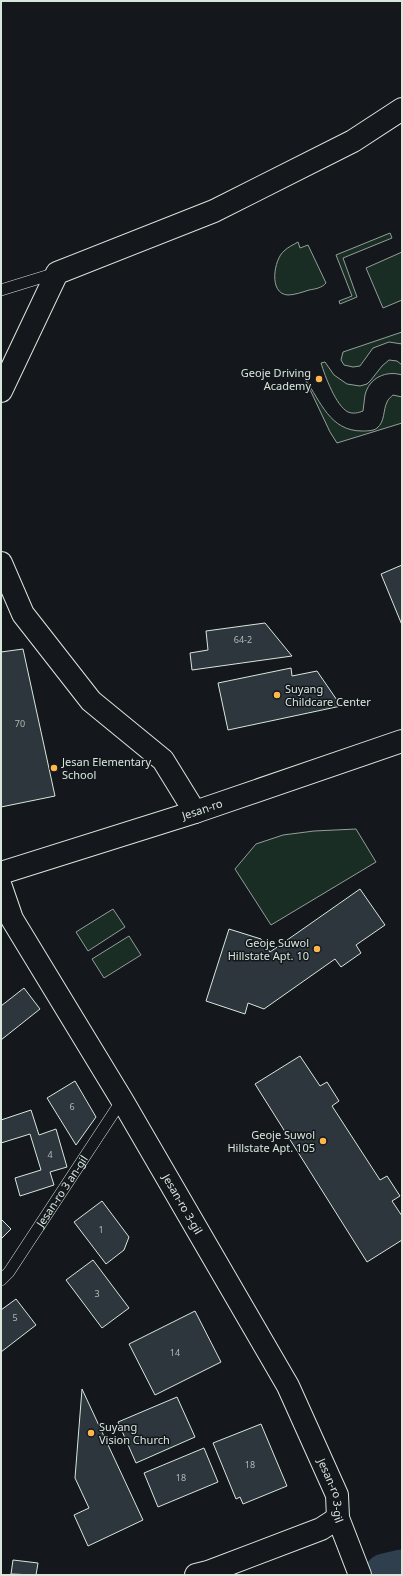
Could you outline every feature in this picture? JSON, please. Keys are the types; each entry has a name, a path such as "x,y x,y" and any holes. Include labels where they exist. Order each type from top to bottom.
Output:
{"street":[{"path":"1,391 57,273 214,211 353,140 402,109"},
{"path":"1,563 23,614 33,627 91,701 164,760 195,812"},
{"name":"Jesan-ro","path":"1,873 195,812 402,742"},
{"name":"Jesan-ro 3-gil","path":"1,887 12,919 122,1100 288,1386 337,1495 341,1524 360,1575"},
{"path":"196,1575 208,1572 321,1529 341,1524"}],"lane":[{"path":"1,290 57,273"},
{"name":"Jesan-ro 3 an-gil","path":"1,1280 9,1272 122,1100"}],"green space":[{"path":"390,233 392,238 343,258 357,297 340,304 339,301 352,296 336,255"},
{"path":"298,242 300,248 308,245 326,283 318,288 288,295 282,293 275,283 276,268 280,255 289,247"},
{"path":"402,252 402,300 383,308 366,268"},
{"path":"402,332 402,344 389,342 373,348 360,366 353,367 344,365 341,360 343,352"},
{"path":"389,360 397,361 402,365 402,375 384,375 374,380 367,389 363,411 357,413 348,412 339,404 321,363 325,362 334,375 347,384 360,386 367,384"},
{"path":"305,379 328,414 334,421 342,426 351,430 362,431 376,429 383,419 387,401 393,395 402,397 402,423 337,443 330,432"},
{"path":"356,829 376,862 271,925 235,869 256,844 283,835 314,831"},
{"path":"113,909 125,927 88,951 76,932"},
{"path":"129,936 141,955 104,978 92,959"}],"building":[{"path":"402,565 402,625 381,574"},
{"path":"265,623 292,656 192,670 190,653 208,650 206,631"},
{"path":"23,649 55,796 1,807 1,652"},
{"name":"Suyang Childcare Center","path":"291,668 292,676 317,671 341,706 228,730 218,683"},
{"name":"Geoje Suwol Hillstate Apt. 10","path":"360,889 385,925 356,945 361,953 341,967 335,959 264,1009 248,1003 245,1014 206,1001 229,929 261,939 270,952"},
{"path":"24,988 40,1009 1,1040 1,1006"},
{"name":"Geoje Suwol Hillstate Apt. 105","path":"300,1056 320,1086 327,1082 339,1101 332,1106 380,1180 387,1176 400,1196 392,1201 402,1216 402,1240 367,1262 255,1084"},
{"path":"75,1081 96,1117 76,1145 47,1098"},
{"path":"31,1110 39,1135 56,1129 67,1167 50,1172 54,1185 20,1196 15,1178 41,1170 30,1134 1,1143 1,1120"},
{"path":"102,1201 129,1237 124,1250 106,1264 74,1222"},
{"path":"1,1219 11,1229 1,1239"},
{"path":"93,1260 129,1308 102,1328 66,1280"},
{"path":"16,1299 36,1325 1,1352 1,1310"},
{"path":"195,1311 221,1362 155,1395 129,1344"},
{"name":"Suyang Vision Church","path":"82,1389 143,1520 88,1546 74,1515 89,1508 75,1478"},
{"path":"177,1397 195,1437 136,1463 118,1422"},
{"path":"261,1424 287,1486 243,1504 240,1497 236,1499 213,1443"},
{"path":"204,1448 218,1482 158,1507 144,1473"},
{"path":"13,1560 38,1563 36,1575 11,1574"}],"waterway":[{"path":"385,1575 402,1571"}],"place":[{"name":"Geoje Driving Academy","path":"319,379"},
{"name":"Suyang Childcare Center","path":"277,695"},
{"name":"Jesan Elementary School","path":"54,768"},
{"name":"Geoje Suwol Hillstate Apt. 10","path":"317,949"},
{"name":"Geoje Suwol Hillstate Apt. 105","path":"323,1141"},
{"name":"Suyang Vision Church","path":"91,1433"}]}
